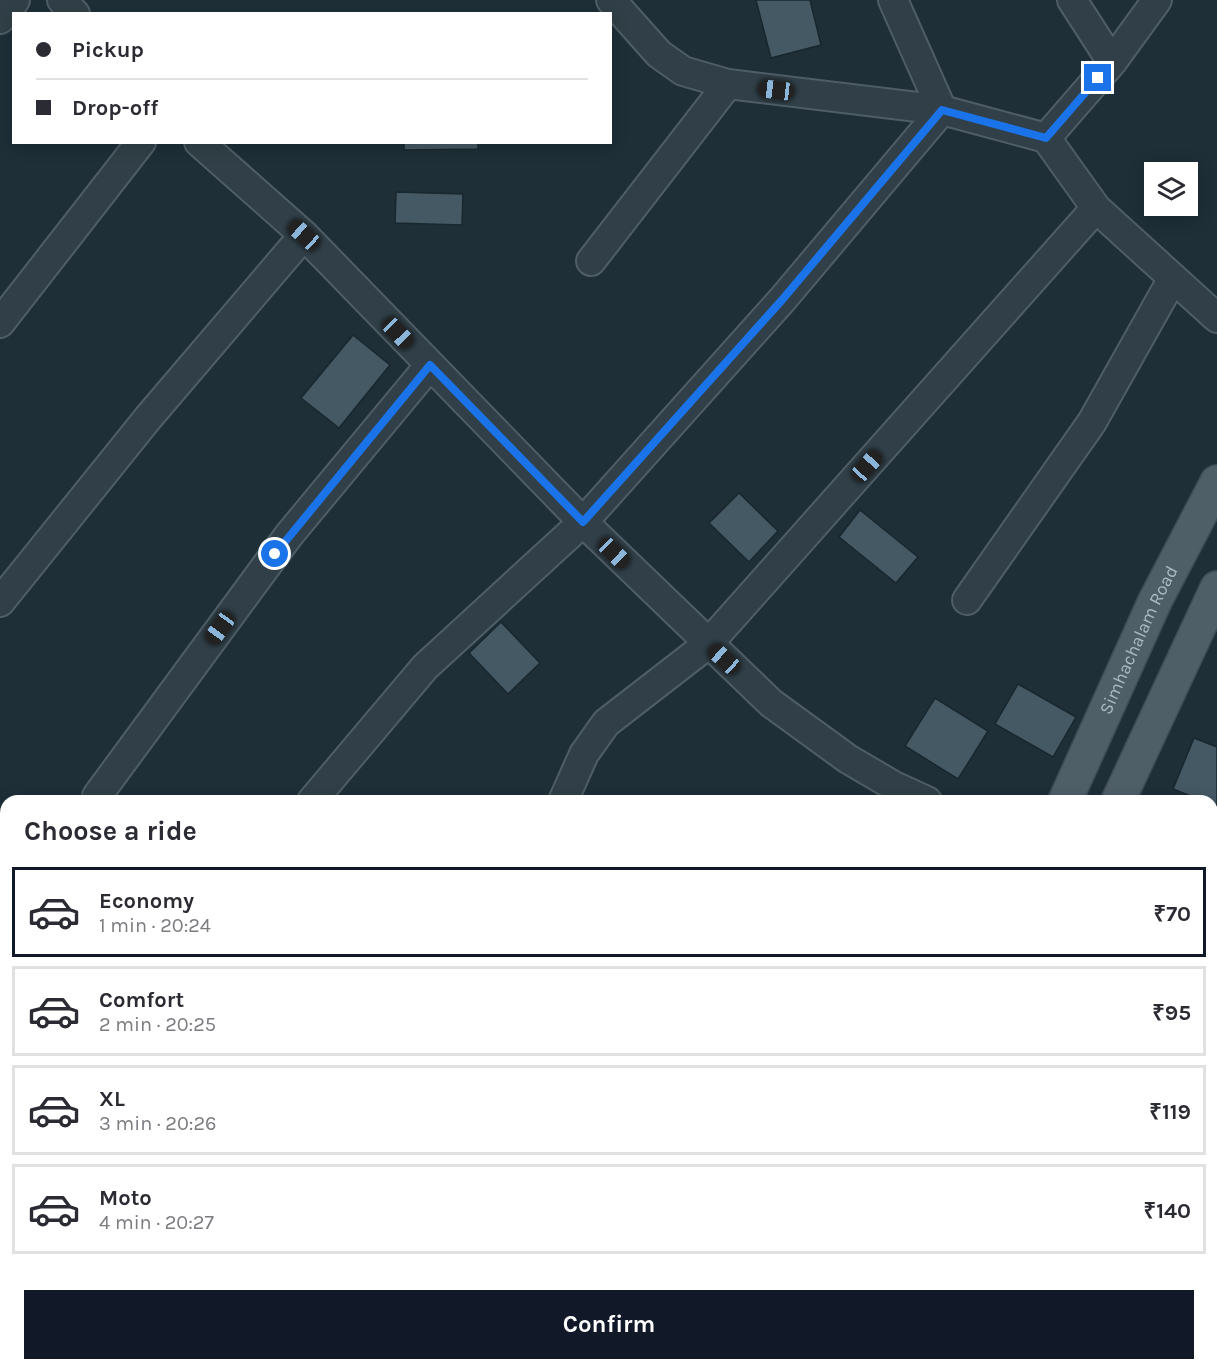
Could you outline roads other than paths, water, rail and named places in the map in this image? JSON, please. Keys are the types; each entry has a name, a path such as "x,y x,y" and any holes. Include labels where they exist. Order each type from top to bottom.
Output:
{"main road":[{"name":"Simhachalam Road","path":"1068,795 1155,601 1217,482"},
{"path":"1121,795 1217,588"}],"street":[{"path":"0,19 15,0"},
{"path":"62,0 73,12"},
{"path":"611,0 659,54 683,71 728,84 942,110 1046,138 1095,208 1217,318"},
{"path":"893,0 942,110"},
{"path":"1072,0 1112,63"},
{"path":"1046,138 1112,63 1157,0"},
{"path":"591,261 728,84"},
{"path":"317,795 425,667 583,522 782,300 942,110"},
{"path":"0,323 139,144"},
{"path":"201,144 304,235 583,522 771,703 848,759 914,795"},
{"path":"566,795 584,754 606,723 708,644 1095,208"},
{"path":"0,602 148,418 304,235"},
{"path":"967,600 1092,422 1173,278"},
{"path":"99,795 289,535 430,365"}]}
